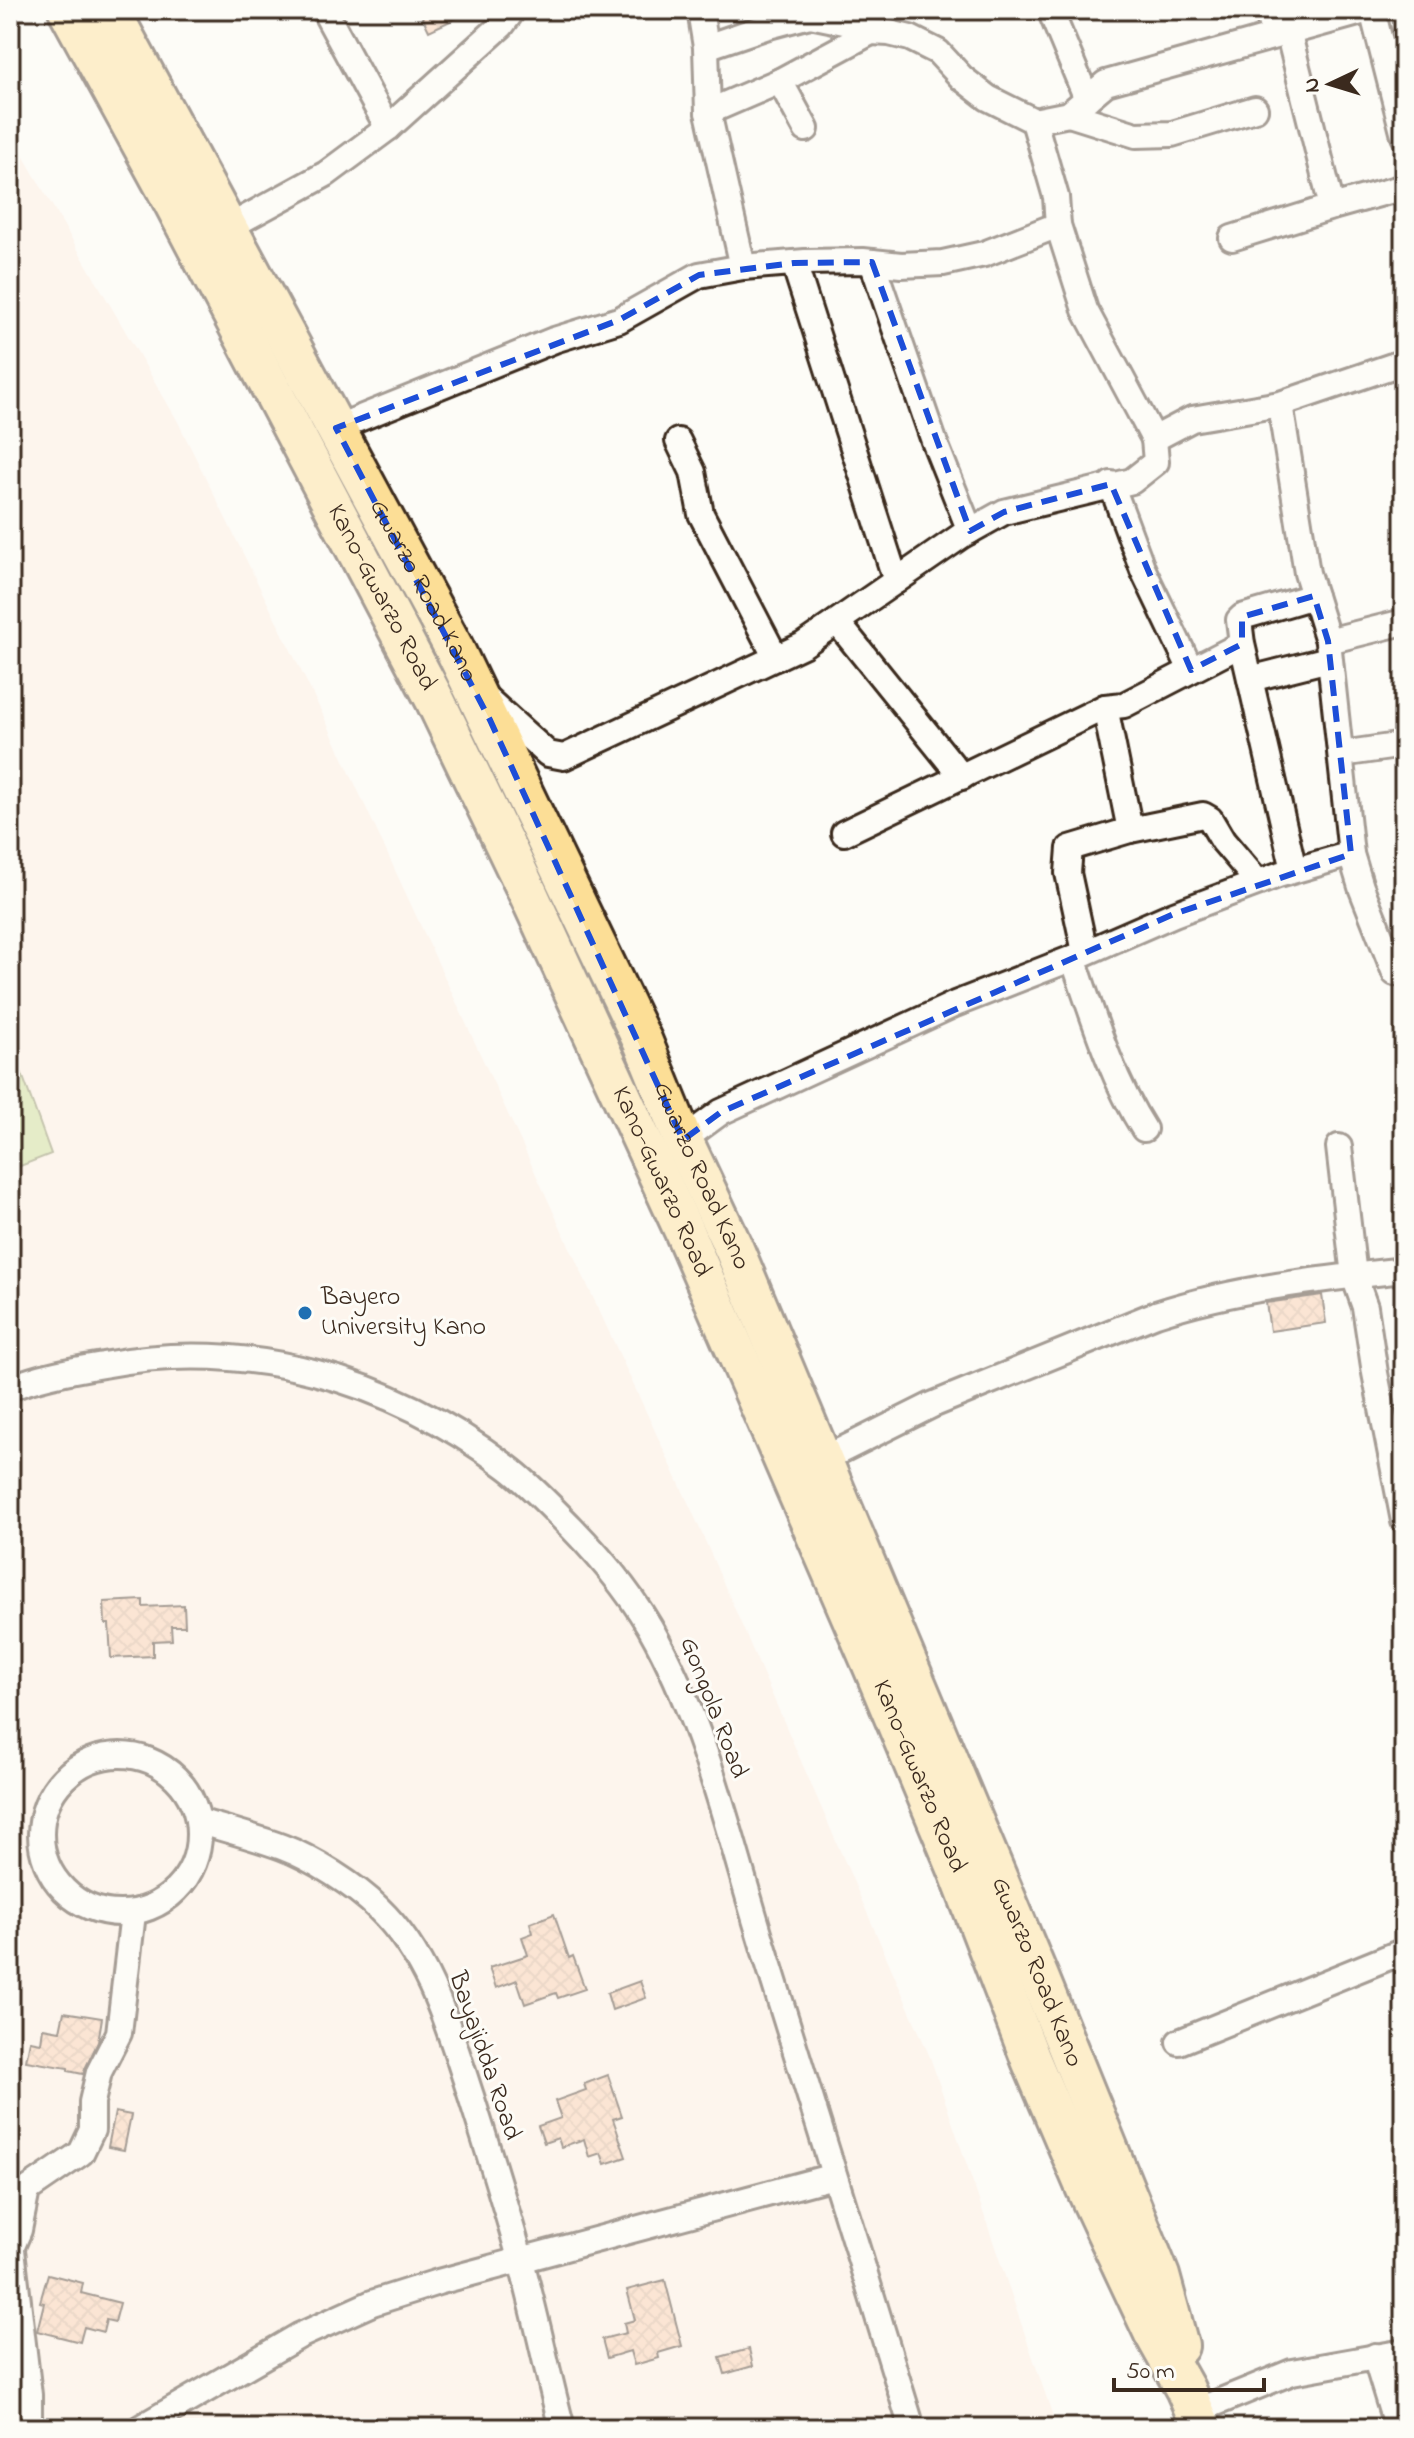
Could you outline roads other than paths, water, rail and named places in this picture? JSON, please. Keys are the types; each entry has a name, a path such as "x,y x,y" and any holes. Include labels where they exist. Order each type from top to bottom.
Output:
{"main road":[{"name":"Kano-Gwarzo Road","path":"68,10 165,187 435,700 542,923 683,1229 873,1667 1086,2189 1153,2332 1194,2409"},
{"name":"Gwarzo Road Kano","path":"110,10 473,685 643,1042 683,1140 734,1249 1039,1977 1160,2276 1194,2409"}],"street":[{"path":"324,10 388,128"},
{"path":"229,227 326,174 388,128 502,25 513,10"},
{"path":"700,10 706,47 708,112 743,267"},
{"path":"1050,10 1078,106 1104,123 1136,135 1172,134 1255,109"},
{"path":"1267,10 1281,33 1332,207"},
{"path":"706,47 810,15 854,24 871,32 910,38 938,52 962,78 988,98 1034,121 1078,106 1106,83 1340,14 1370,10 1404,136"},
{"path":"708,112 780,81 871,32"},
{"path":"780,81 806,129"},
{"path":"473,685 548,754 564,757 803,645 970,531 1004,512 1132,481 1156,462 1154,439 1085,310 1058,225 1056,197 1034,121"},
{"path":"1232,238 1404,187"},
{"path":"336,428 554,340 619,320 699,275 743,267 794,263 943,263 984,254 1058,225"},
{"path":"872,262 934,441 970,531"},
{"path":"794,263 896,581"},
{"path":"1154,439 1192,419 1280,404 1404,362"},
{"path":"1280,404 1307,573 1328,650 1351,854 1395,973"},
{"path":"678,441 693,472 701,514 776,658"},
{"path":"1111,484 1143,570 1191,670"},
{"path":"1294,870 1239,620 1314,596"},
{"path":"837,622 962,777"},
{"path":"1250,679 1404,622"},
{"path":"844,833 1105,707 1124,705 1242,644"},
{"path":"1105,707 1130,830"},
{"path":"1341,754 1404,745"},
{"path":"1144,1129 1099,1034 1079,955 1068,873 1070,848 1130,830 1203,815 1210,819 1223,841 1258,882"},
{"path":"683,1140 721,1112 955,1004 1258,882 1351,854"},
{"path":"1339,1147 1354,1276 1365,1307 1404,1521"},
{"path":"822,1460 932,1405 1144,1318 1188,1304 1259,1288 1404,1270"},
{"name":"Gongola Road","path":"10,1388 82,1368 141,1358 268,1360 324,1373 391,1397 473,1444 509,1468 586,1543 629,1594 656,1638 679,1686 723,1813 912,2428"},
{"path":"125,1754 151,1760 173,1775 190,1796 201,1822 199,1847 191,1870 177,1891 156,1906 133,1913 106,1913 81,1904 60,1887 46,1864 40,1838 44,1811 55,1787 74,1768 98,1757 125,1754"},
{"name":"Bayajidda Road","path":"201,1822 284,1847 318,1866 378,1907 423,1965 441,2007 521,2260 562,2428"},
{"path":"27,2425 29,2395 11,2251 27,2190 81,2153 92,2130 92,2102 99,2072 119,2033 133,1913"},
{"path":"1179,2042 1404,1951"},
{"path":"140,2428 299,2336 361,2308 438,2282 834,2176"},
{"path":"1194,2409 1292,2372 1404,2352"},
{"path":"1375,2356 1397,2428"}],"place":[{"name":"Bayero University Kano","path":"305,1313"}]}
